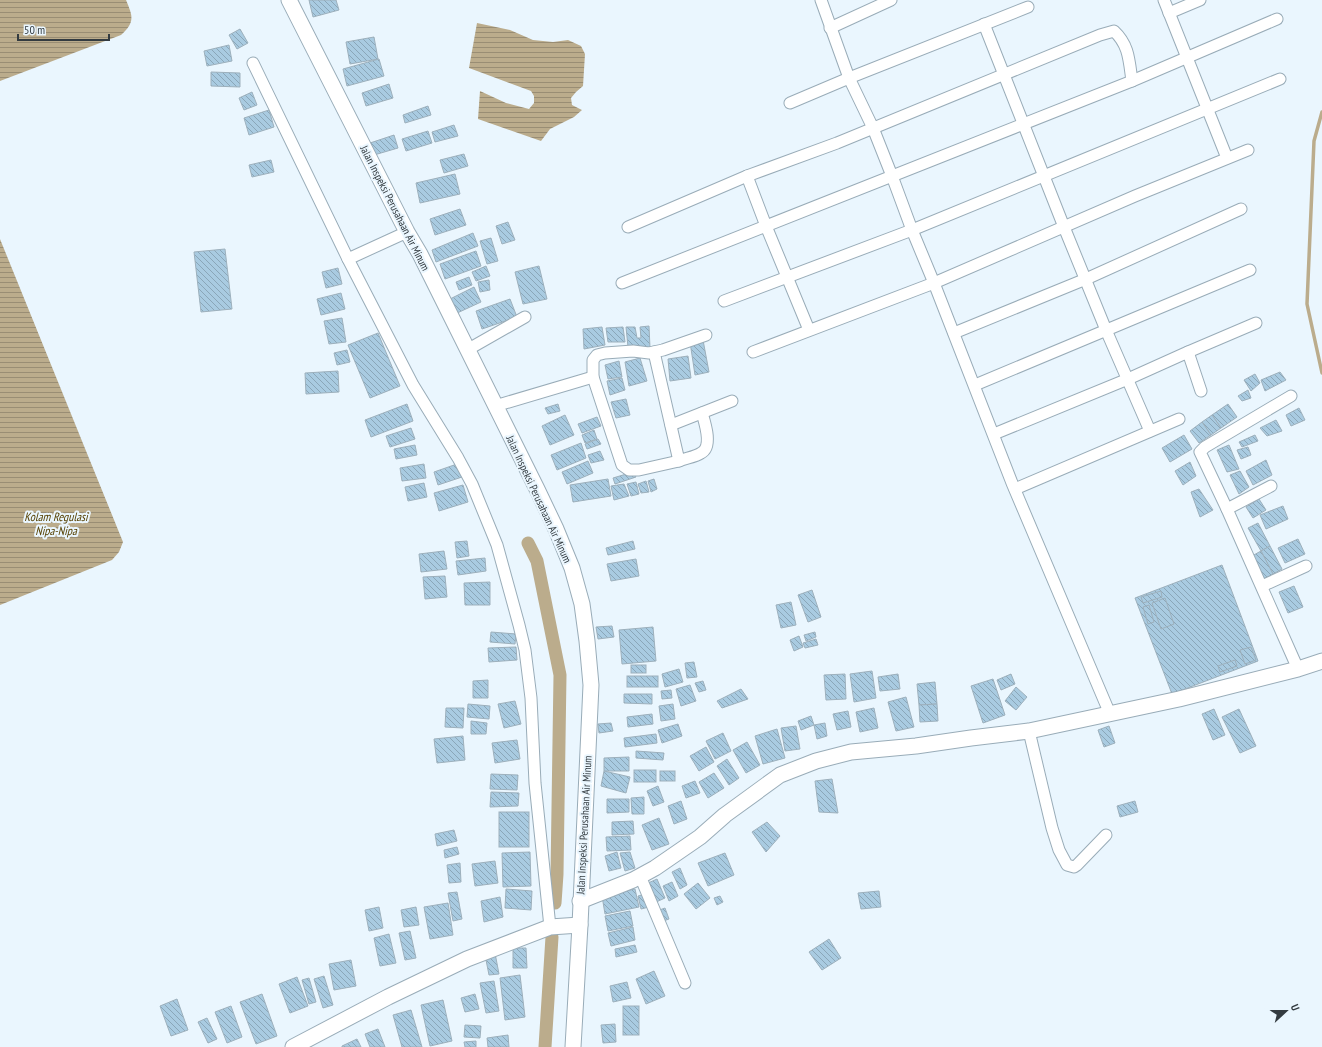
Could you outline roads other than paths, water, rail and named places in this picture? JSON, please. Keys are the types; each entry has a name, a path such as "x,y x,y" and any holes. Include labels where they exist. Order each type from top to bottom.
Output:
{"street":[{"name":"Jalan Inspeksi Perusahaan Air Minum","path":"289,0 406,232 420,254 537,489 572,568 582,604 587,641 590,686 580,925 573,1047"},
{"path":"821,0 849,78 873,128 1015,489 1110,714"},
{"path":"830,28 891,0"},
{"path":"1164,0 1227,158"},
{"path":"1170,13 1200,0"},
{"path":"790,103 1028,7"},
{"path":"622,283 1132,81 1277,18"},
{"path":"984,24 1043,177 1106,330 1150,430"},
{"path":"628,227 747,176 873,128 1114,30 1128,51 1132,81"},
{"path":"253,63 348,259 413,385 458,458 472,484 497,545 520,625 525,650 531,698 535,783 550,927"},
{"path":"724,301 912,230 1280,79"},
{"path":"753,352 934,283 1248,150"},
{"path":"747,176 809,330"},
{"path":"954,333 1086,279 1241,209"},
{"path":"348,259 406,232"},
{"path":"975,385 1250,270"},
{"path":"467,350 525,317"},
{"path":"994,434 1128,379 1256,323"},
{"path":"702,413 707,433 707,444 702,453 679,461 640,470 626,469 622,465 593,377 593,360 597,355 605,353 633,351 648,353 654,352 706,335"},
{"path":"654,352 679,461"},
{"path":"1188,352 1200,391"},
{"path":"495,406 593,377"},
{"path":"1291,396 1205,447 1200,452 1262,586 1298,669"},
{"path":"671,425 732,401"},
{"path":"1015,489 1179,418"},
{"path":"1227,509 1271,486"},
{"path":"1262,586 1306,566"},
{"path":"580,901 640,876 655,868 700,837 725,816 780,775 816,761 851,752 916,746 1029,731 1179,699 1298,669 1322,661"},
{"path":"1029,731 1052,828 1059,850 1067,865 1074,867 1077,865 1106,835"},
{"path":"640,876 685,982"},
{"path":"293,1047 388,997 467,959 550,927 580,925"}],"water":[{"path":"0,0 126,0 131,15 131,23 121,35 0,81"},
{"path":"477,23 510,30 533,40 553,42 568,40 581,46 585,54 583,86 571,98 572,105 582,110 574,117 550,129 541,141 478,119 480,91 506,103 529,109 534,103 534,96 531,91 469,68"},
{"name":"Kolam Regulasi Nipa-Nipa","path":"0,239 123,542 119,552 112,560 0,605"}],"waterway":[{"path":"1322,112 1314,141 1307,304 1322,373"},
{"path":"528,543 537,561 560,675 557,874 555,903"},
{"path":"545,1047 552,937"}]}
